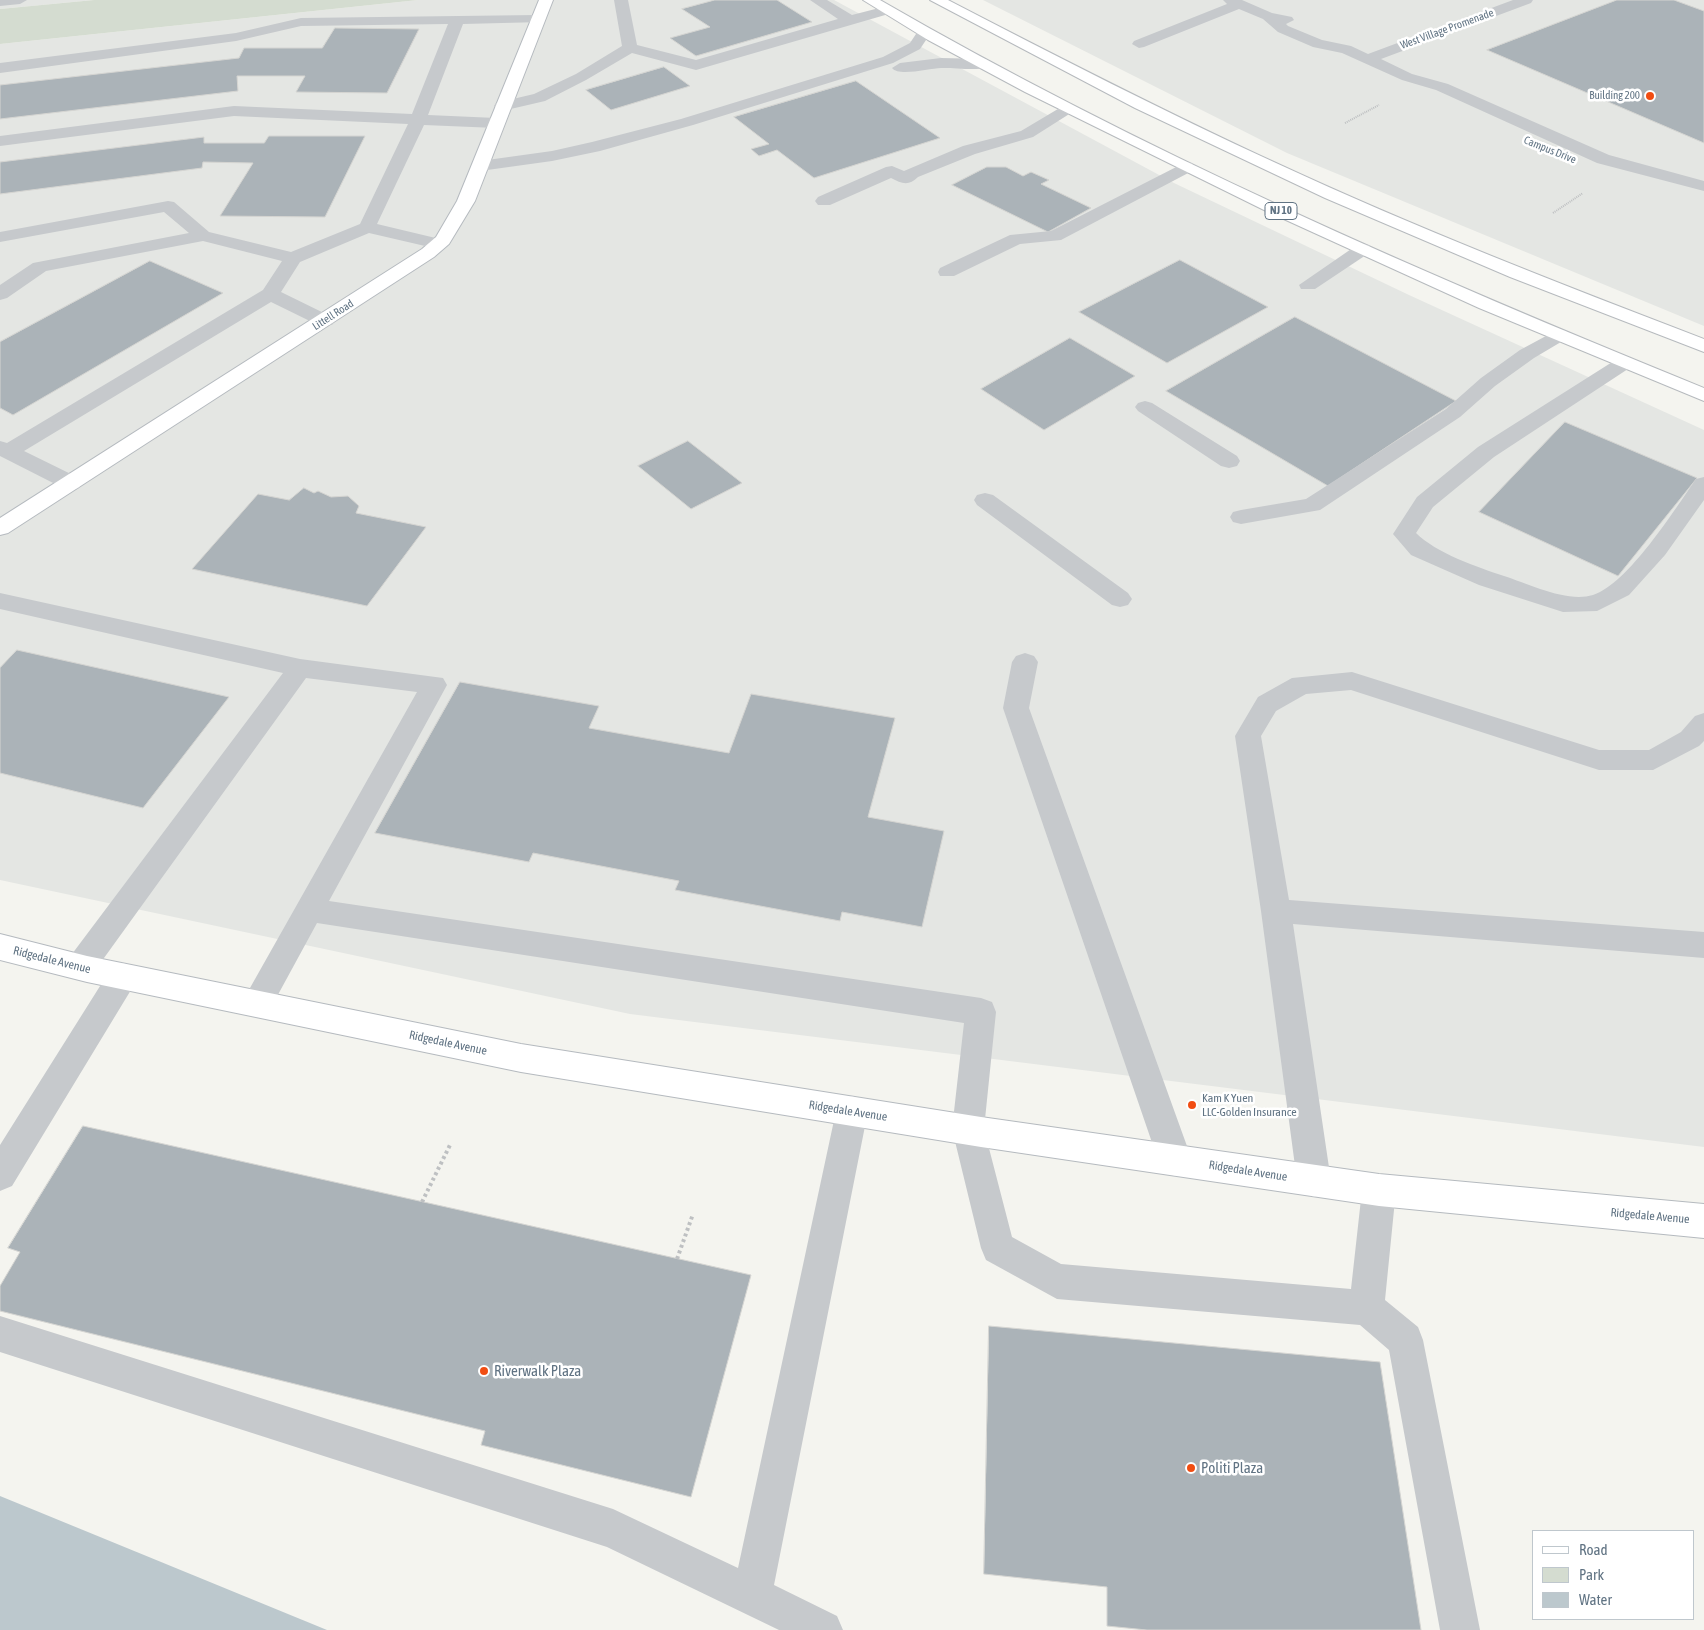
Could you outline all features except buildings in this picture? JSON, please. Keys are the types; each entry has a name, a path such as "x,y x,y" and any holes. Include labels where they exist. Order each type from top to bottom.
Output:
{"main road":[{"name":"Littell Road","path":"0,528 325,321 428,253 443,240 466,201 499,114 546,0"},
{"name":"NJ 10","path":"870,0 1068,108 1186,167 1363,249 1624,363 1704,395"},
{"path":"937,0 1209,138 1317,187 1557,289 1704,346"},
{"name":"Ridgedale Avenue","path":"0,947 80,967 521,1058 968,1129 1378,1190 1704,1221"}],"lane":[{"path":"0,2 20,0"},
{"path":"620,0 630,48"},
{"path":"817,0 851,21"},
{"name":"West Village Promenade","path":"1368,59 1526,0"},
{"path":"1140,44 1234,2"},
{"name":"Campus Drive","path":"1234,2 1268,16 1283,28 1318,44 1346,49 1407,77 1442,87 1603,159 1704,186"},
{"path":"0,141 234,111 418,120 499,114 539,98 581,77 630,48 696,65 887,10"},
{"path":"0,68 236,37 301,22 537,19"},
{"path":"367,227 418,120 457,20"},
{"path":"894,64 915,46 924,31"},
{"path":"480,166 552,156 594,147 894,64 986,64"},
{"name":"Campus Drive","path":"1407,77 1425,94 1549,151 1661,188 1704,199"},
{"path":"824,201 892,171 906,179 912,174 969,150 1027,134 1068,108"},
{"path":"947,272 1016,239 1055,236 1186,167"},
{"path":"0,237 168,206 203,236"},
{"path":"4,450 270,294 293,258 367,227 438,244"},
{"path":"0,294 40,267 203,236 293,258"},
{"path":"1308,285 1363,249"},
{"path":"270,294 325,321"},
{"path":"1241,517 1312,504 1453,413 1492,379 1559,335"},
{"path":"1624,363 1568,402 1486,452 1425,502 1404,534 1419,550 1487,579 1563,604 1598,603 1621,589 1657,550 1704,484"},
{"path":"1145,407 1229,460"},
{"path":"4,450 71,483"},
{"path":"985,500 1120,599"},
{"path":"0,601 300,668 434,685 258,1004"},
{"path":"1025,662 1016,708 1175,1160"},
{"path":"80,967 300,668"},
{"path":"1314,1180 1276,911 1248,736 1267,704 1301,685 1352,681 1599,760 1653,760 1690,739 1704,723"},
{"path":"310,910 981,1012 968,1129 998,1248 1057,1281 1367,1308 1405,1340 1460,1630"},
{"path":"1276,911 1704,945"},
{"path":"0,1175 123,976"},
{"path":"752,1596 852,1111"},
{"path":"1367,1308 1378,1190"},
{"path":"0,1334 613,1529 823,1630"}],"path":[{"path":"1345,123 1383,103"},
{"path":"1553,213 1584,192"},
{"path":"422,1202 451,1143"},
{"path":"678,1259 693,1214"}],"shaded area":[{"path":"0,0 94,0 0,9"},
{"path":"418,0 834,0 1174,183 1409,295 1704,430 1704,1147 630,1014 0,880 0,44"},
{"path":"983,0 1704,0 1704,326 1287,153"}],"green space":[{"path":"94,0 418,0 0,44 0,9"}],"water":[{"path":"0,1496 327,1630 0,1630"}],"place":[{"name":"Building 200","path":"1650,96"},
{"name":"Kam K Yuen LLC-Golden Insurance","path":"1192,1105"},
{"name":"Riverwalk Plaza","path":"484,1371"},
{"name":"Politi Plaza","path":"1191,1468"}]}
